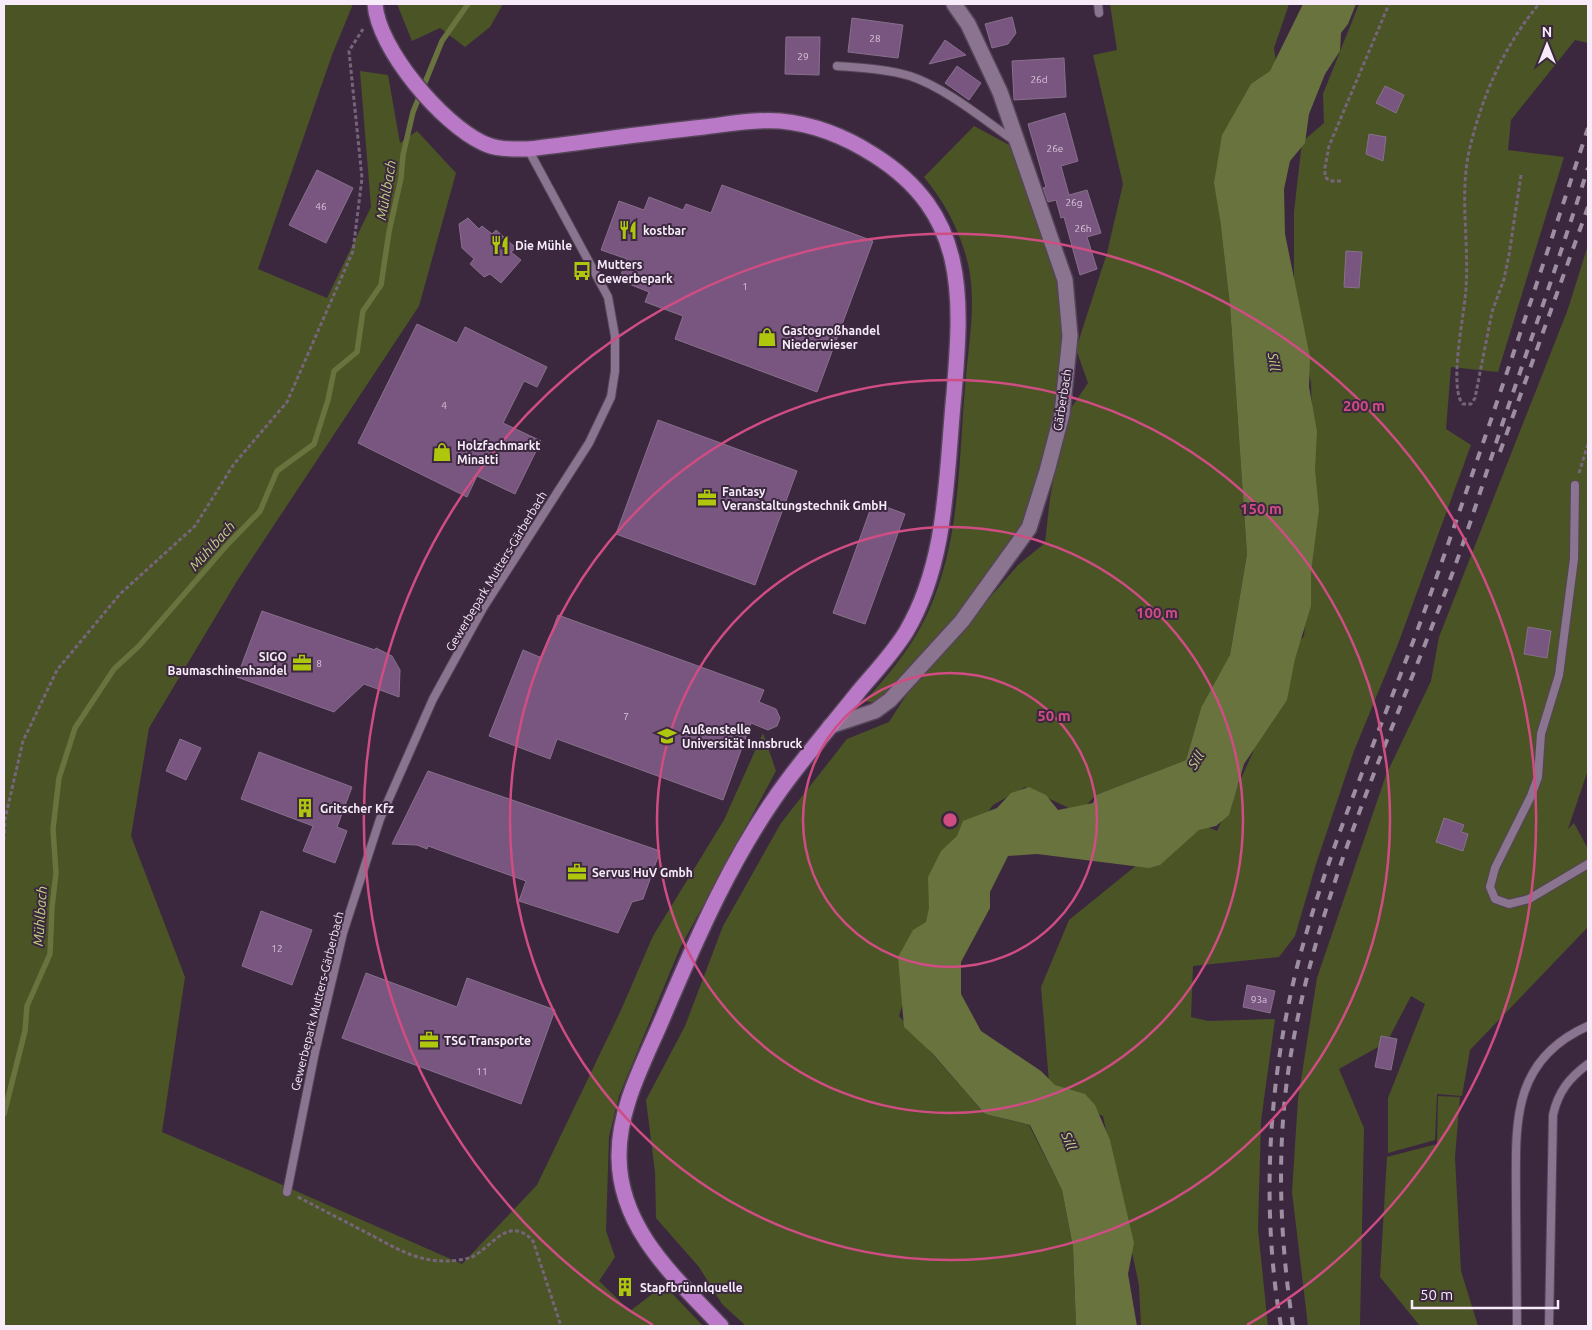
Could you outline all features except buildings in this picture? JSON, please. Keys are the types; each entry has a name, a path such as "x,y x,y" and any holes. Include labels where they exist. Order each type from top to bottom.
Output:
{"main road":[{"path":"375,4 378,23 393,54 447,118 483,144 506,149 528,149 756,121 798,124 848,140 884,161 905,177 917,190 939,224 951,250 959,305 945,488 934,567 921,601 905,633 788,779 752,831 697,939 636,1080 627,1104 621,1131 620,1174 624,1194 632,1217 652,1250 721,1326"}],"street":[{"name":"Gärberbach","path":"830,726 875,711 890,700 962,621 1029,528 1062,414 1070,336 1065,280 1016,142 1010,118 986,59 968,24 954,4"}],"lane":[{"path":"1098,4 1099,13"},
{"path":"837,66 883,70 911,77 938,90 1016,142"},
{"name":"Gewerbepark Mutters-Gärberbach","path":"287,1192 315,1052 343,933 380,819 441,684 483,608 589,443 611,396 615,371 615,336 608,298 528,149"},
{"path":"1575,485 1574,559 1568,611 1559,675 1541,734 1538,777 1531,796 1494,868 1490,887 1495,899 1509,904 1529,899 1588,864"},
{"path":"1517,1326 1516,1156 1517,1118 1520,1100 1534,1069 1542,1057 1563,1040 1588,1026"},
{"path":"1549,1326 1553,1115 1559,1094 1572,1078 1588,1064"}],"path":[{"path":"1341,181 1330,181 1325,177 1324,168 1329,146 1389,4"},
{"path":"1520,175 1504,279 1492,312 1475,398 1472,404 1463,404 1459,396 1457,380 1468,266 1466,184 1470,148 1493,76 1506,49 1539,4"},
{"path":"4,840 5,819 23,741 56,670 120,594 195,526 234,464 286,402 353,251 362,178 349,51 361,30 378,23"},
{"path":"1575,485 1588,444"},
{"path":"287,1192 399,1251 419,1259 451,1261 471,1257 501,1234 510,1231 528,1235 533,1241 561,1326"}],"shaded area":[{"path":"4,4 353,4 332,55 258,269 327,298 371,207 360,71 388,75 400,143 417,131 456,173 419,306 237,581 149,728 131,836 185,977 162,1132 462,1264 537,1185 621,1010 653,936 724,820 763,733 776,771 680,948 619,1096 609,1137 606,1231 615,1257 599,1281 630,1311 664,1285 703,1326 4,1326"},
{"path":"397,4 503,4 490,27 465,47 440,28 412,41"},
{"path":"1110,4 1289,4 1274,48 1280,90 1220,219 1230,306 1247,554 1230,655 1214,707 1201,708 1186,760 1096,795 1079,813 1025,787 993,805 942,878 899,1016 985,1114 1029,1125 1062,1190 1073,1247 1076,1326 746,1326 722,1304 699,1267 656,1218 655,1172 646,1100 685,1026 723,926 781,823 847,739 889,722 907,694 1018,565 1045,543 1050,498 1065,417 1088,383 1076,349 1107,253 1123,184 1093,55 1117,50"},
{"path":"1359,4 1588,4 1588,43 1575,40 1511,120 1508,150 1564,157 1498,372 1451,367 1446,429 1471,445 1398,644 1354,751 1316,864 1295,936 1279,957 1193,966 1191,1017 1208,1021 1275,1019 1261,1121 1258,1229 1268,1326 1141,1326 1139,1285 1103,1116 1050,1094 1041,987 1069,920 1138,864 1201,824 1217,831 1253,752 1276,668 1304,636 1315,509 1311,383 1294,296 1294,212 1302,142 1324,123 1323,94"},
{"path":"974,126 1013,147 1059,277 1065,332 1063,381 1031,509 1015,541 979,592 901,681 875,703 865,701 905,652 928,613 943,573 954,521 971,320 971,286 969,269 958,232 943,203 924,177"},
{"path":"1588,245 1588,770 1568,829 1574,823 1588,849 1588,927 1470,1050 1462,1096 1437,1094 1435,1140 1388,1153 1388,1098 1425,1004 1411,996 1387,1042 1339,1069 1364,1128 1360,1326 1308,1326 1292,1192 1298,1099 1317,978 1386,775 1431,681 1439,637 1568,309"},
{"path":"1438,1096 1460,1097 1455,1157 1461,1271 1478,1326 1420,1326 1380,1277 1387,1157 1437,1144"}],"water":[{"name":"Sill","path":"1303,4 1356,4 1348,24 1341,33 1340,51 1325,74 1309,114 1305,143 1290,161 1284,189 1285,234 1310,357 1309,387 1317,431 1315,470 1319,510 1311,572 1311,606 1295,659 1287,700 1244,764 1229,815 1216,826 1199,830 1160,865 1149,868 1037,854 1008,856 990,892 990,908 961,962 961,994 981,1031 1041,1071 1055,1085 1085,1094 1095,1105 1110,1140 1134,1243 1128,1274 1137,1326 1076,1326 1073,1247 1062,1190 1030,1125 985,1114 932,1053 904,1027 898,957 913,930 926,922 929,908 928,877 941,851 957,836 963,821 997,808 1011,793 1029,787 1046,795 1058,810 1093,803 1096,795 1186,760 1201,708 1230,655 1247,554 1230,306 1214,183 1222,135 1251,84 1270,71"}],"waterway":[{"name":"Mühlbach","path":"4,1114 25,1031 27,1006 50,954 56,873 53,829 59,778 75,728 114,669 139,646 227,545 260,511 277,471 314,444 328,400 334,371 357,352 363,311 381,285 389,232 401,178 403,155 413,112 442,41 468,4"}],"railway":[{"path":"1281,1326 1271,1237 1270,1148 1279,1059 1286,1014 1296,971 1324,878 1427,604 1588,128"},
{"path":"1293,1326 1285,1262 1281,1196 1282,1131 1289,1066 1301,1003 1317,940 1357,818 1458,558 1588,168"},
{"path":"1500,452 1588,207"}],"place":[{"name":"kostbar","path":"628,230"},
{"name":"Die Mühle","path":"500,245"},
{"name":"Mutters Gewerbepark","path":"582,271"},
{"name":"Gastogroßhandel Niederwieser","path":"767,337"},
{"name":"Holzfachmarkt Minatti","path":"442,452"},
{"name":"Fantasy Veranstaltungstechnik GmbH","path":"707,498"},
{"name":"SIGO Baumaschinenhandel","path":"302,663"},
{"name":"Außenstelle Universität Innsbruck","path":"667,736"},
{"name":"Gritscher Kfz","path":"305,808"},
{"name":"Servus HuV Gmbh","path":"577,872"},
{"name":"TSG Transporte","path":"429,1040"},
{"name":"Stapfbrünnlquelle","path":"625,1287"}]}
